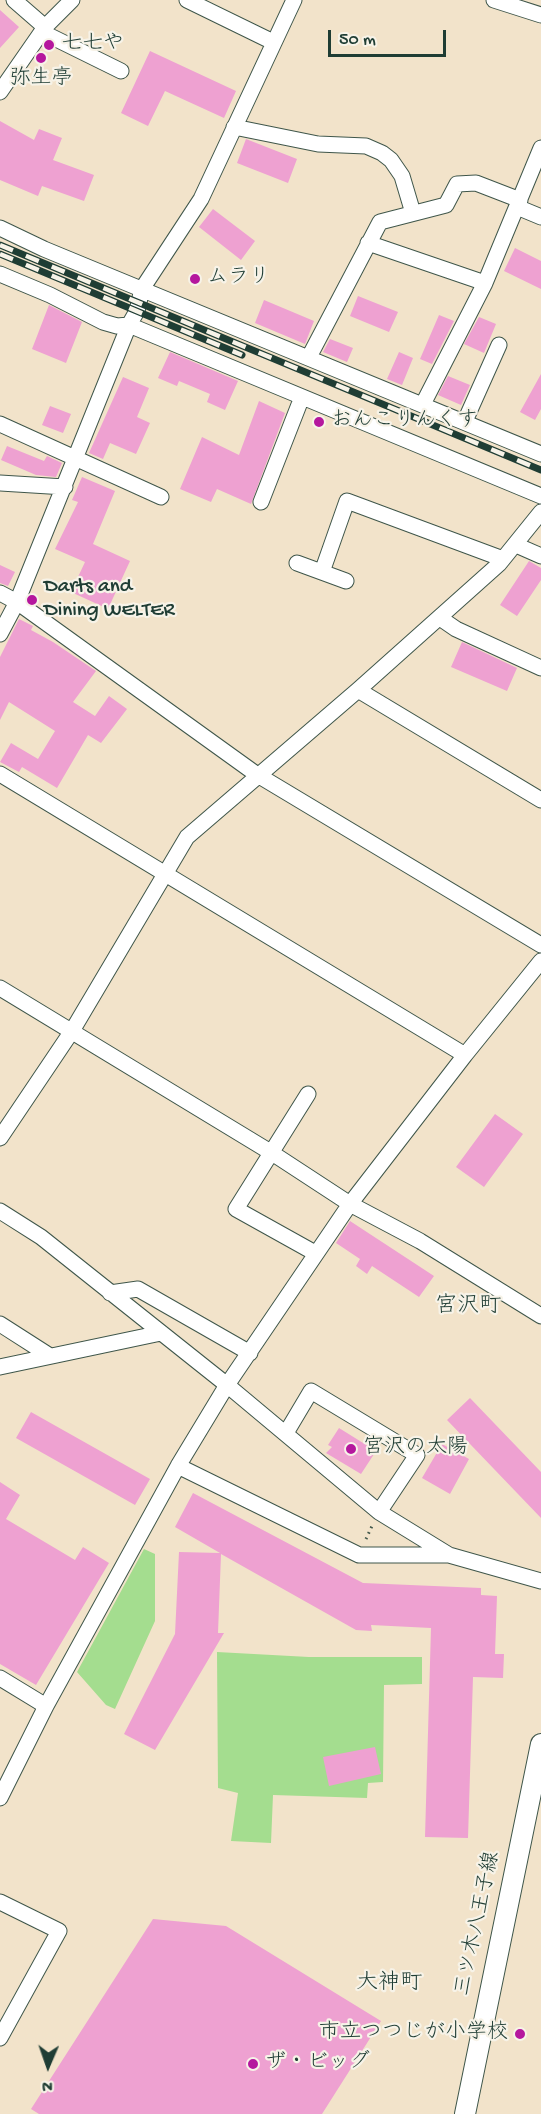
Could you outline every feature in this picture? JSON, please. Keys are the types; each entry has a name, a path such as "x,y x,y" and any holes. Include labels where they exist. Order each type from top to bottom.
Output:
{"main road":[{"name":"三ツ木八王子線","path":"465,2114 541,1744"}],"street":[{"path":"14,0 44,29 122,71"},
{"path":"0,92 44,29 72,0"},
{"path":"187,0 273,42"},
{"path":"0,634 65,487 129,325 137,312 142,289 201,199 294,0"},
{"path":"494,0 541,15"},
{"path":"234,127 318,144 366,146 382,153 391,160 402,176 413,213"},
{"path":"423,404 485,282 541,148"},
{"path":"309,357 380,222 413,213 431,211 446,205 457,184 476,183 541,217"},
{"path":"0,228 44,249 541,454"},
{"path":"368,243 485,282"},
{"path":"0,274 50,295 103,322 117,326 129,325 541,496"},
{"path":"465,422 500,345"},
{"path":"261,502 302,397"},
{"path":"0,424 161,497"},
{"path":"0,483 65,487"},
{"path":"322,572 347,501 503,559"},
{"path":"0,1138 72,1031 187,837 256,774 358,690 440,618 503,559 541,512"},
{"path":"516,544 541,556"},
{"path":"297,563 346,581"},
{"path":"0,593 16,602 256,774 541,945"},
{"path":"440,618 456,629 541,668"},
{"path":"358,690 541,800"},
{"path":"0,774 465,1055"},
{"path":"0,1798 46,1706 178,1466 227,1385 350,1204 541,961"},
{"path":"0,988 272,1153 350,1204 420,1241 541,1316"},
{"path":"308,1094 236,1209 315,1253"},
{"path":"0,1211 41,1237 227,1385 378,1512 449,1555 541,1581"},
{"path":"110,1293 138,1289 250,1353"},
{"path":"0,1324 50,1356"},
{"path":"0,1367 161,1333"},
{"path":"286,1433 310,1391 417,1455 378,1512"},
{"path":"178,1466 359,1555 449,1555"},
{"path":"0,1678 46,1706"},
{"path":"0,1902 59,1931 0,2038"}],"path":[{"path":"359,1555 378,1512"}],"green space":[{"path":"144,1549 155,1554 155,1621 115,1709 106,1705 77,1672"},
{"path":"217,1652 309,1657 422,1657 422,1684 384,1685 383,1782 368,1783 367,1798 273,1795 271,1843 231,1841 238,1793 218,1788"}],"building":[{"path":"0,10 19,27 0,48"},
{"path":"150,51 236,91 224,118 165,91 148,126 121,113"},
{"path":"0,121 34,140 39,129 62,138 53,160 94,175 84,201 42,186 38,196 0,180"},
{"path":"246,139 297,159 288,183 237,163"},
{"path":"213,209 255,241 241,260 199,227"},
{"path":"515,248 541,261 541,289 504,271"},
{"path":"358,296 398,312 389,332 350,316"},
{"path":"264,300 314,321 305,344 255,323"},
{"path":"49,305 82,322 66,363 32,349"},
{"path":"439,315 454,321 432,364 420,359"},
{"path":"479,317 496,324 484,353 464,344"},
{"path":"330,339 353,348 347,362 323,352"},
{"path":"170,352 238,381 225,410 207,402 210,394 179,381 177,386 158,378"},
{"path":"399,352 413,358 402,385 387,379"},
{"path":"541,374 541,409 535,420 520,412"},
{"path":"448,376 470,385 461,405 438,395"},
{"path":"123,377 149,388 137,417 150,423 136,454 110,443 103,459 89,453"},
{"path":"259,401 285,413 251,504 217,489 211,502 180,489 202,437 239,455"},
{"path":"50,406 71,414 63,433 42,425"},
{"path":"7,446 44,461 47,456 62,463 56,477 36,475 1,460"},
{"path":"82,477 115,491 93,544 130,561 108,609 71,592 85,562 55,549 78,502 72,500"},
{"path":"529,561 541,568 541,580 517,616 500,605"},
{"path":"0,565 15,572 8,586 0,583"},
{"path":"19,619 33,626 31,630 96,671 73,702 95,716 109,696 127,709 101,743 88,735 57,788 22,767 19,772 0,762 11,743 38,759 55,731 9,702 0,720 0,657"},
{"path":"462,642 517,668 507,691 451,667"},
{"path":"495,1114 523,1134 484,1187 456,1167"},
{"path":"350,1221 434,1276 419,1297 372,1266 367,1274 356,1266 360,1259 336,1243"},
{"path":"470,1398 541,1472 541,1518 447,1420"},
{"path":"31,1412 150,1479 135,1505 16,1438"},
{"name":"宮沢の太陽","path":"339,1428 376,1451 361,1474 326,1453 332,1447 328,1445"},
{"path":"442,1444 469,1459 450,1494 422,1478"},
{"path":"0,1482 20,1495 6,1519 75,1560 83,1547 109,1563 36,1685 0,1664"},
{"path":"193,1493 363,1583 481,1588 481,1595 497,1596 495,1654 504,1654 503,1678 473,1677 468,1838 425,1837 431,1628 371,1625 372,1631 356,1630 221,1554 218,1633 224,1633 155,1750 124,1734 175,1634 179,1552 220,1553 175,1527"},
{"path":"375,1747 381,1774 329,1786 323,1757"},
{"path":"153,1919 226,1926 381,2021 322,2114 39,2114 31,2109"}],"railway":[{"path":"0,245 541,470"},
{"path":"0,254 242,355"}],"place":[{"name":"七七や","path":"49,45"},
{"name":"弥生亭","path":"41,58"},
{"name":"ムラリ","path":"195,279"},
{"name":"おんこりんくす","path":"319,422"},
{"name":"Darts and Dining WELTER","path":"32,600"},
{"name":"宮沢の太陽","path":"351,1449"},
{"name":"市立つつじが小学校","path":"520,2034"},
{"name":"ザ・ビッグ","path":"253,2064"}],"district":[{"name":"宮沢町","path":"468,1308"},
{"name":"大神町","path":"389,1985"}]}
